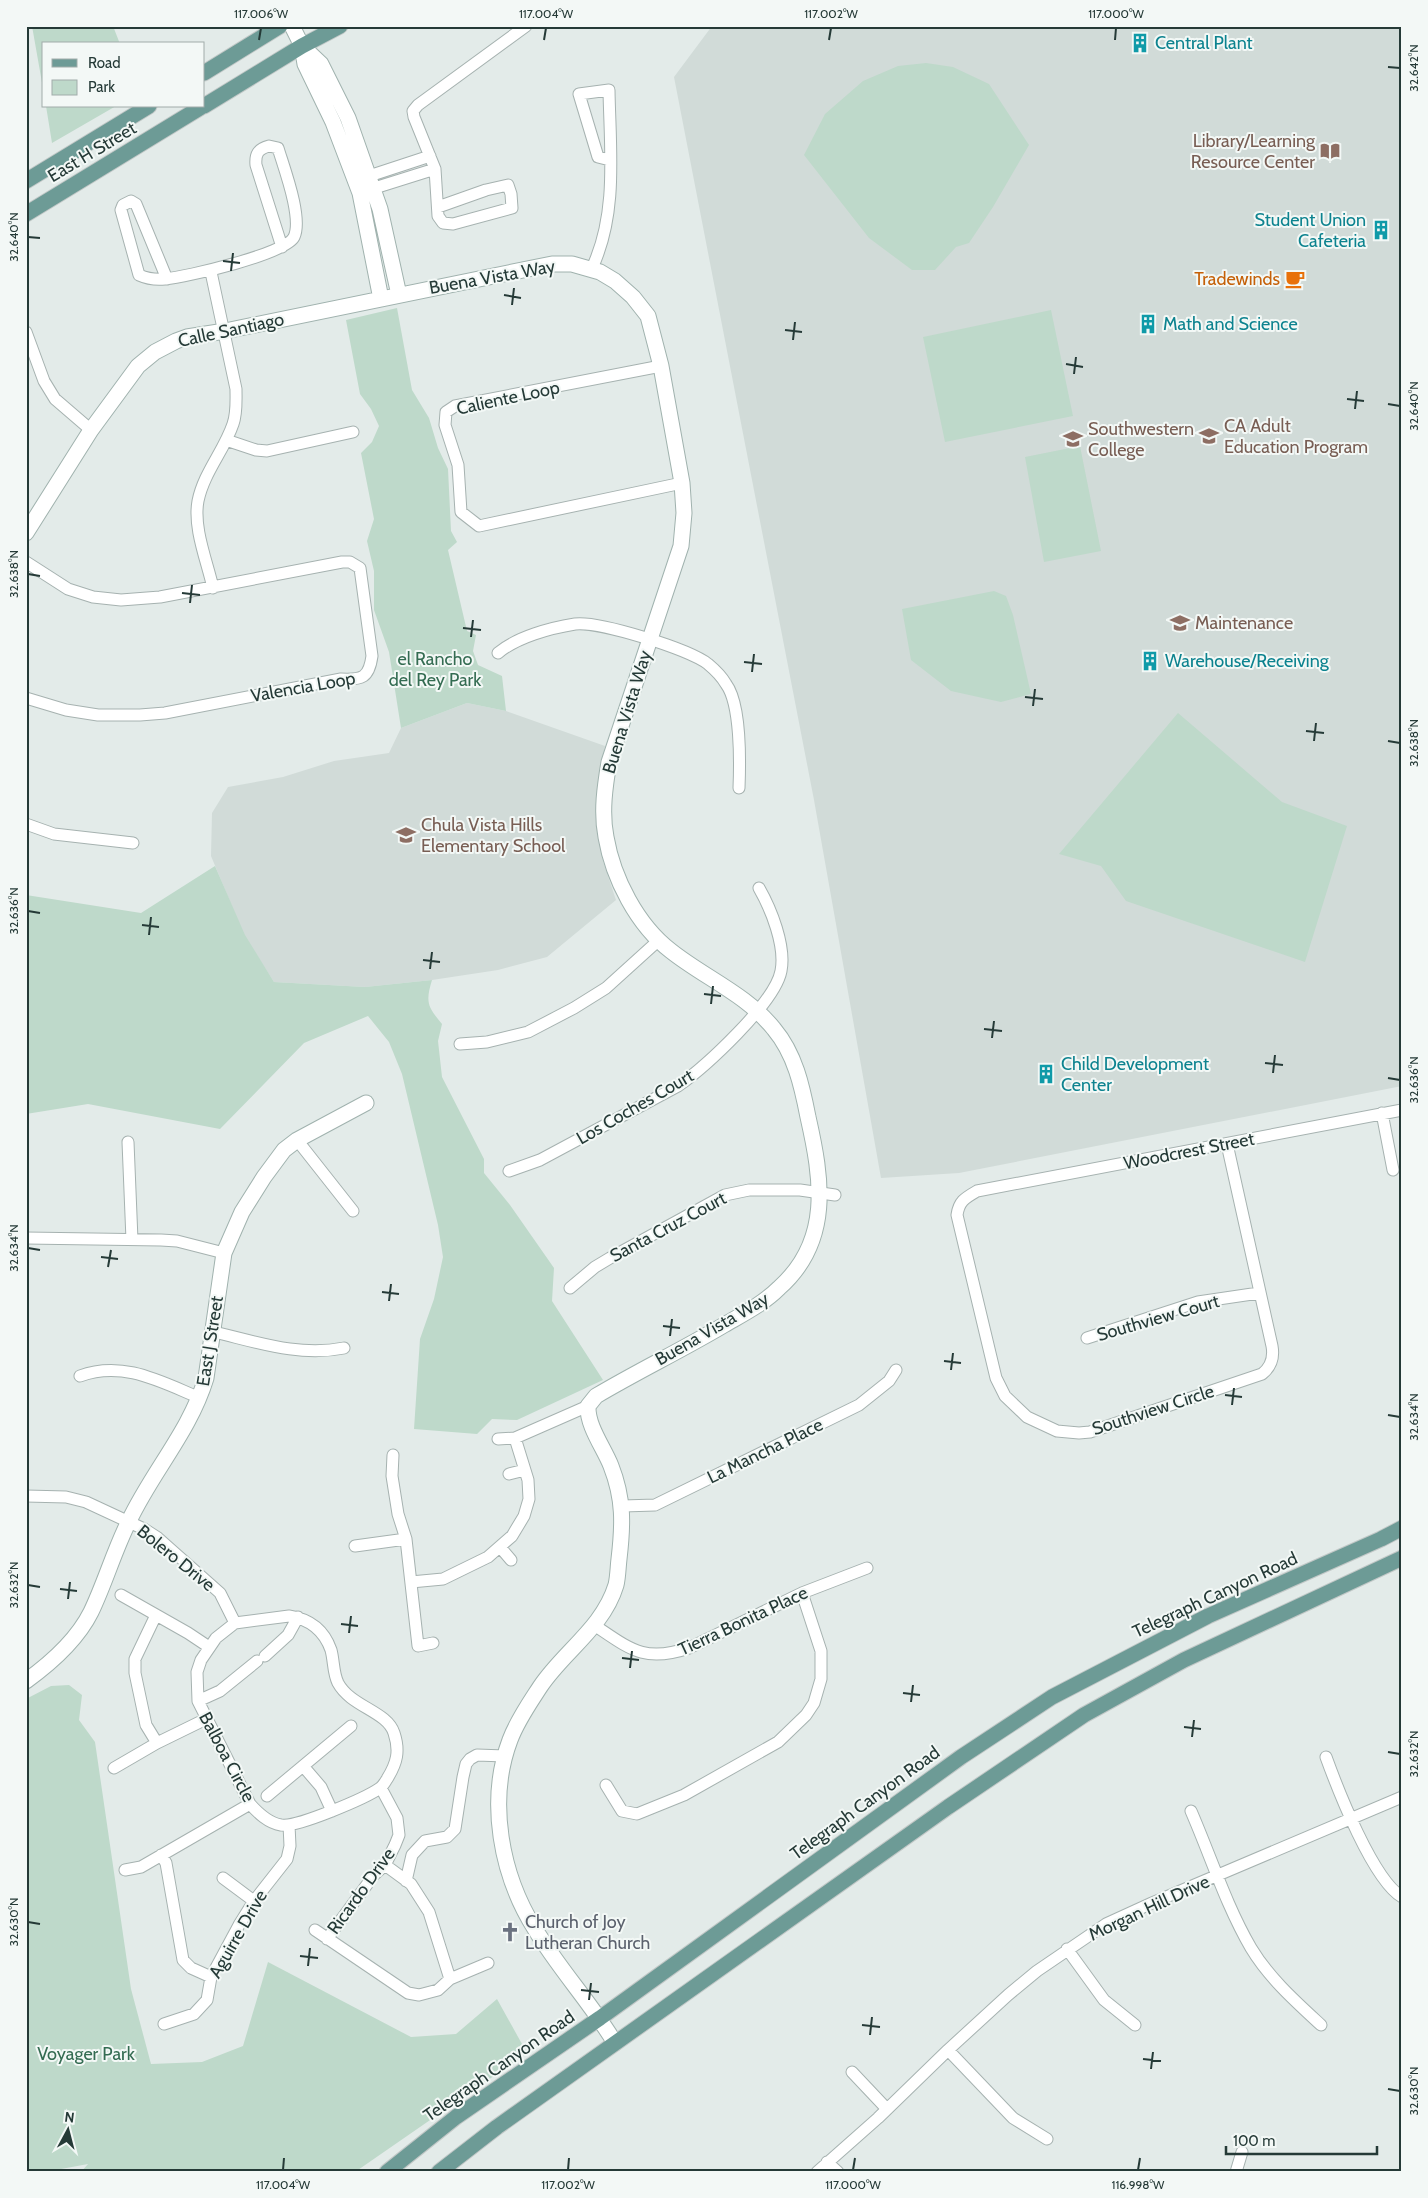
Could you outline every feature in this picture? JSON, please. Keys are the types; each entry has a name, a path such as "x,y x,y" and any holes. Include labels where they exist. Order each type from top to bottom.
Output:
{"main road":[{"path":"205,72 280,26"},
{"name":"East H Street","path":"205,105 302,46 340,26"},
{"name":"East H Street","path":"26,181 146,108"},
{"name":"East H Street","path":"26,214 201,108"},
{"name":"Telegraph Canyon Road","path":"387,2172 456,2116 600,2018 961,1757 1052,1697 1208,1616 1367,1546 1402,1528"},
{"path":"439,2172 615,2043 948,1807 1084,1715 1184,1660 1402,1558"}],"street":[{"path":"292,26 302,46 305,64 364,184 399,294"},
{"path":"438,207 486,190 508,185 512,208 453,224 443,223 438,216 435,169 414,117 414,111 418,105 526,26"},
{"path":"592,268 604,236 610,208 610,160 609,90 579,94 598,157 610,160"},
{"path":"168,279 136,204 131,201 126,202 121,210 139,275 146,279 168,279 211,272 282,247 293,239 297,225 294,206 278,148 269,146 262,148 255,155 256,164 282,247"},
{"path":"364,184 430,156"},
{"path":"364,184 435,169"},
{"path":"364,184 381,299"},
{"name":"Buena Vista Way","path":"381,299 552,264 572,264 592,268 615,281 633,296 648,316 661,366 682,482 684,513 680,546 609,762 604,793 605,835 621,884 636,911 659,940 671,951 733,992 774,1028 793,1062 804,1096 815,1148 828,1194 811,1242 797,1269 779,1288 759,1305 596,1396 588,1406"},
{"path":"211,272 236,389 233,423 226,440 203,481 198,502 198,524 213,588"},
{"name":"Calle Santiago","path":"26,533 91,430 130,375 155,352 186,336 225,331 381,299"},
{"path":"26,332 44,381 55,398 91,430"},
{"name":"Caliente Loop","path":"661,366 454,406 446,412 445,425 458,465 461,512 479,526 682,482"},
{"path":"226,440 256,450 267,451 353,432"},
{"name":"Valencia Loop","path":"26,562 68,589 107,600 160,597 350,562 360,568 372,656 371,668 366,675 356,680 341,679 162,714 98,715 27,701"},
{"path":"498,653 508,644 521,638 576,624 605,627 689,653 708,664 726,684 731,693 738,730 739,788"},
{"path":"26,824 54,834 133,843"},
{"name":"Los Coches Court","path":"509,1171 540,1160 678,1086 704,1066 756,1011 778,984 782,969 775,922 759,888"},
{"path":"460,1044 487,1042 521,1034 574,1008 606,988 659,940"},
{"name":"East J Street","path":"26,1680 54,1659 74,1637 90,1614 129,1520 191,1417 200,1398 206,1378 214,1332 218,1286 224,1253 242,1212 284,1150 297,1140 366,1103"},
{"name":"Woodcrest Street","path":"977,1191 1402,1110"},
{"path":"1382,1114 1393,1170"},
{"path":"297,1140 353,1211"},
{"path":"128,1142 132,1240"},
{"name":"Southview Circle","path":"977,1191 964,1198 958,1206 958,1215 996,1378 1005,1396 1019,1411 1046,1427 1068,1433 1090,1432 1262,1374 1271,1363 1273,1352 1227,1144"},
{"name":"Santa Cruz Court","path":"570,1288 595,1267 725,1195 754,1190 800,1190 828,1194"},
{"path":"26,1238 177,1241 224,1253"},
{"name":"Southview Court","path":"1087,1338 1198,1302 1259,1293"},
{"path":"214,1332 299,1351 328,1351 344,1348"},
{"name":"La Mancha Place","path":"623,1506 654,1506 857,1406 889,1381 896,1370"},
{"path":"80,1376 94,1371 136,1371 200,1398"},
{"path":"498,1439 516,1438 588,1406 591,1422 612,1467 623,1506 623,1526 616,1585 600,1617 541,1685 518,1724 505,1756 499,1792 498,1813 506,1859 522,1907 536,1930 600,2018 615,2043"},
{"path":"411,1582 443,1579 488,1558 512,1536 524,1516 529,1499 528,1480 516,1438"},
{"path":"394,1455 392,1476 398,1514 406,1538 418,1646 432,1643"},
{"path":"509,1474 524,1470"},
{"name":"Bolero Drive","path":"26,1496 66,1497 86,1502 129,1520 158,1538 220,1593 235,1623"},
{"path":"355,1546 406,1538"},
{"path":"500,1547 511,1560"},
{"name":"Tierra Bonita Place","path":"594,1625 633,1650 649,1655 671,1654 689,1648 802,1593 867,1568"},
{"path":"606,1785 622,1811 637,1814 684,1795 778,1742 806,1715 814,1703 821,1679 821,1651 802,1593"},
{"path":"121,1595 188,1633 209,1648"},
{"path":"156,1615 135,1659 135,1673 146,1725 157,1743"},
{"path":"235,1623 289,1616 306,1620 320,1630 331,1649 335,1676 339,1685 352,1700 382,1717 394,1730 398,1754 394,1768 381,1788 332,1811 288,1825"},
{"path":"198,1701 220,1690 261,1658 288,1635 298,1617"},
{"name":"Balboa Circle","path":"235,1623 216,1638 201,1660 197,1672 198,1701 250,1804 260,1816 280,1825 288,1825"},
{"path":"114,1768 157,1743 206,1719"},
{"path":"267,1796 351,1726"},
{"path":"406,1881 412,1854 425,1841 447,1837 455,1829 466,1764 477,1755 505,1756"},
{"path":"1326,1757 1351,1818 1382,1878 1402,1897"},
{"path":"303,1766 321,1787 332,1811"},
{"name":"Ricardo Drive","path":"326,1940 374,1875 385,1865 395,1845 399,1826 391,1804 381,1788"},
{"name":"Morgan Hill Drive","path":"817,2172 878,2118 886,2108 948,2050 1037,1971 1106,1924 1402,1797"},
{"path":"125,1870 141,1867 250,1804"},
{"path":"1191,1811 1216,1876 1252,1949 1286,1993 1320,2025"},
{"name":"Aguirre Drive","path":"164,2024 194,2014 207,2000 211,1977 254,1901 287,1859 290,1846 288,1825"},
{"path":"161,1855 166,1863 184,1960 191,1968 211,1977"},
{"path":"385,1865 411,1884 429,1912 450,1979"},
{"path":"223,1878 254,1901"},
{"path":"314,1930 326,1940 408,1993 419,1995 438,1990 450,1979 488,1963"},
{"path":"1068,1949 1104,2000 1135,2025"},
{"path":"948,2050 1013,2118 1047,2139"},
{"path":"852,2072 886,2108"},
{"path":"1236,2172 1242,2152"},
{"path":"827,2162 838,2172"}],"shaded area":[{"name":"Southwestern College","path":"712,26 1402,26 1402,1086 959,1173 881,1178 814,800 674,77"},
{"name":"Chula Vista Hills Elementary School","path":"467,703 506,711 605,746 597,788 603,861 616,900 547,957 498,970 432,980 365,987 274,982 244,935 211,856 212,813 228,787 283,777 334,761 389,753 401,728"}],"green space":[{"path":"32,26 113,26 119,42 42,42 42,83"},
{"path":"926,63 953,67 989,84 1029,145 993,207 969,243 956,247 935,270 912,270 869,238 804,155 825,114 863,81 898,66"},
{"path":"46,108 113,108 52,143"},
{"name":"el Rancho del Rey Park","path":"397,308 412,390 429,418 438,448 448,469 451,531 457,542 448,550 467,631 476,635 473,651 478,665 502,676 506,711 467,703 401,728 389,652 374,610 374,571 367,541 374,519 361,453 372,442 379,426 371,409 360,394 346,320"},
{"path":"1051,310 1073,416 945,442 923,337"},
{"path":"1080,446 1101,551 1044,562 1025,457"},
{"path":"994,591 1006,596 1013,615 1031,694 1001,702 951,691 911,660 902,609"},
{"path":"1178,713 1282,802 1347,826 1305,962 1126,901 1101,866 1059,854"},
{"path":"215,866 245,935 274,982 365,987 432,980 428,1000 431,1009 442,1024 438,1041 442,1077 484,1159 484,1173 510,1205 554,1268 552,1301 603,1380 517,1420 492,1419 477,1434 414,1429 420,1339 434,1299 443,1257 438,1225 402,1074 389,1042 368,1016 304,1043 220,1129 88,1104 26,1114 26,895 141,913"},
{"name":"Voyager Park","path":"69,1685 82,1695 79,1720 95,1742 131,1989 151,2064 202,2062 243,2046 268,1962 411,2037 456,2034 497,1999 527,2053 355,2172 81,2172 88,2164 45,2172 26,2172 26,1699 51,1686"}],"place":[{"name":"Central Plant","path":"1140,43"},
{"name":"Library/Learning Resource Center","path":"1330,151"},
{"name":"Student Union Cafeteria","path":"1381,230"},
{"name":"Tradewinds","path":"1295,279"},
{"name":"Math and Science","path":"1148,324"},
{"name":"CA Adult Education Program","path":"1209,436"},
{"name":"Southwestern College","path":"1073,439"},
{"name":"Maintenance","path":"1180,623"},
{"name":"Warehouse/Receiving","path":"1150,661"},
{"name":"Chula Vista Hills Elementary School","path":"406,835"},
{"name":"Child Development Center","path":"1046,1074"},
{"name":"Church of Joy Lutheran Church","path":"510,1932"}]}
